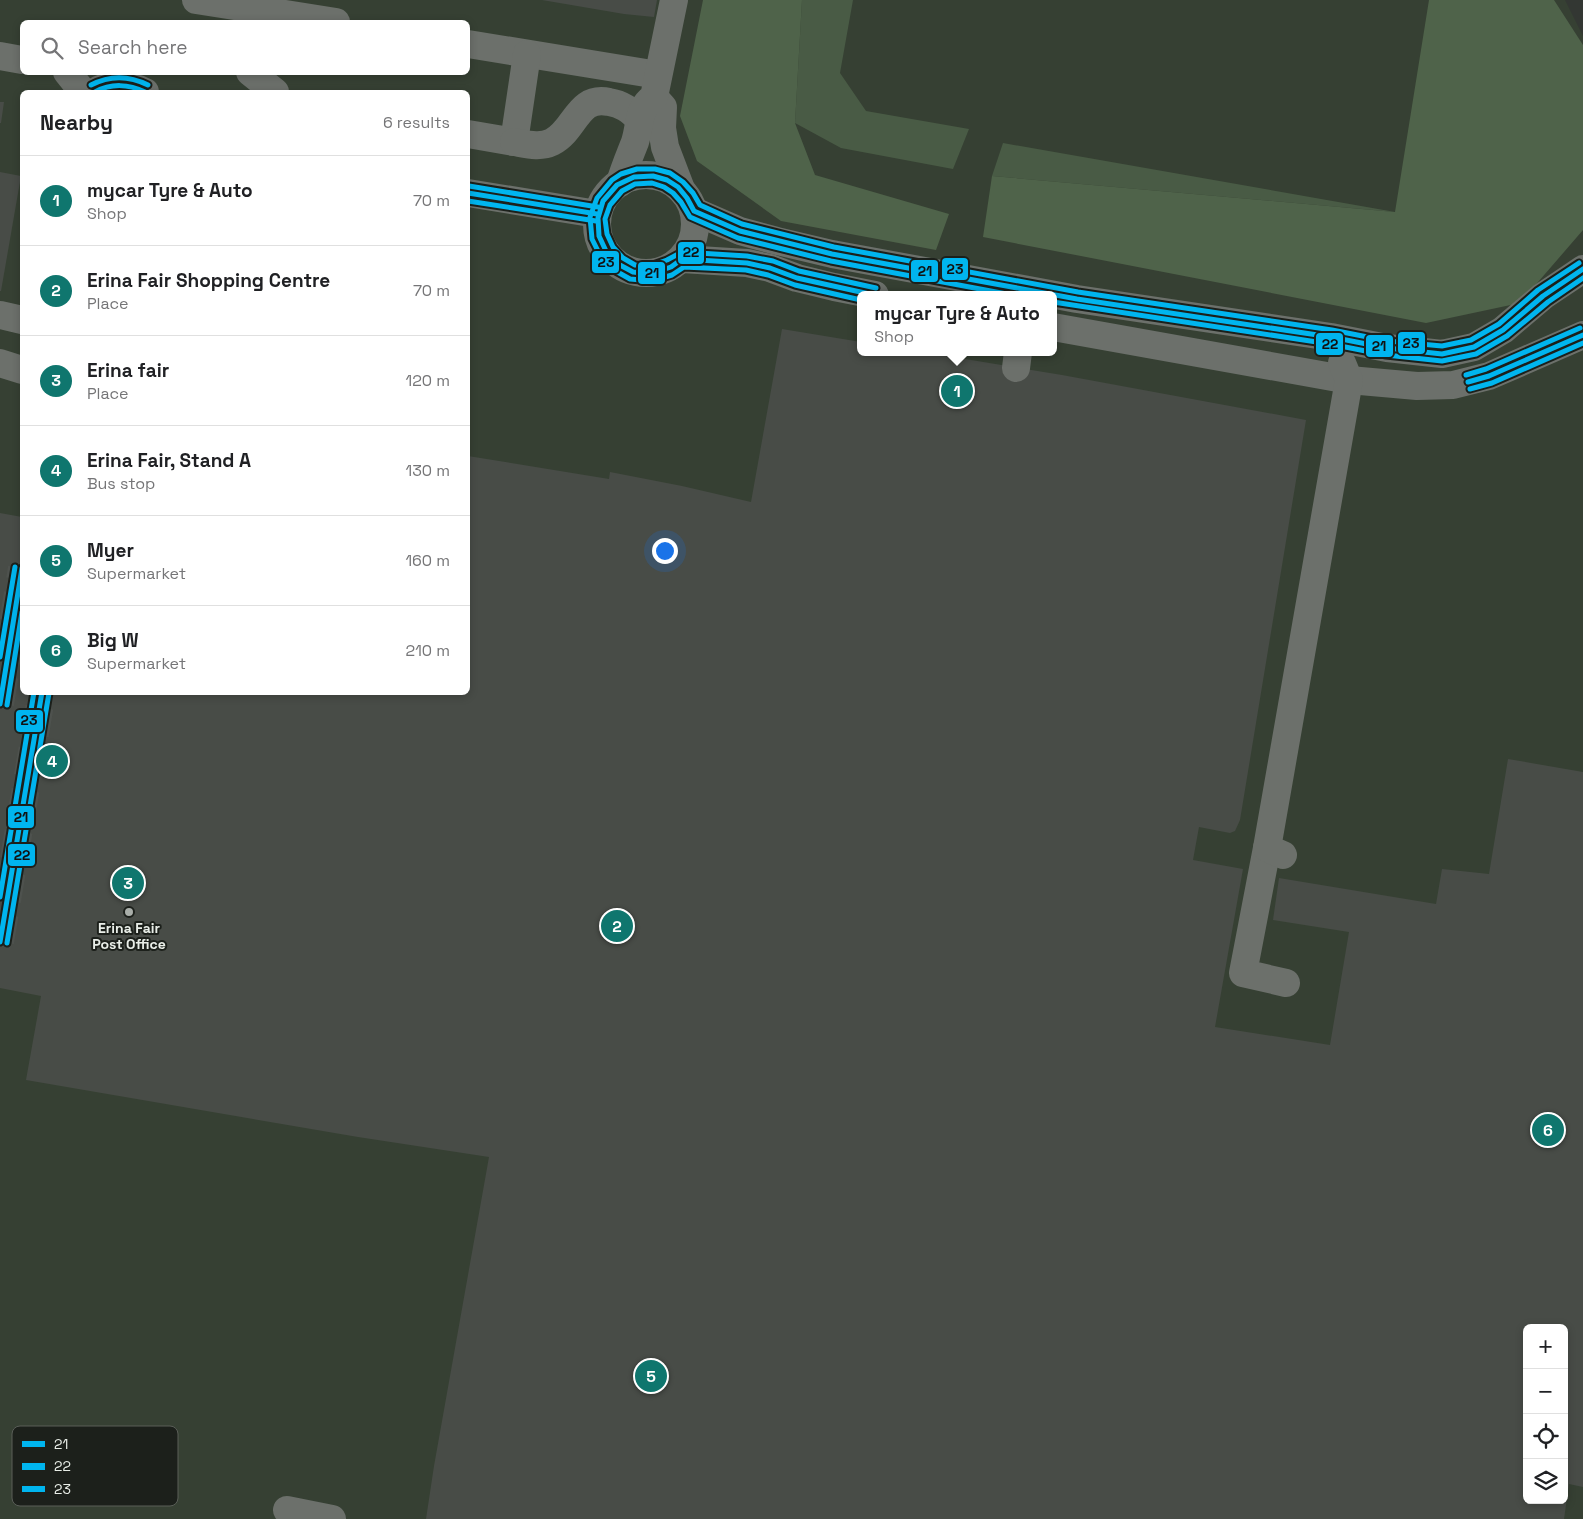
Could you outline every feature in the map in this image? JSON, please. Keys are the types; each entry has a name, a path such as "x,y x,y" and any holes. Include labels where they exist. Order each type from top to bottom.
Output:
{"lane":[{"path":"196,0 227,9 319,20"},
{"path":"620,182 635,141 639,119 645,103 656,86 674,0"},
{"path":"470,44 527,54 656,86"},
{"path":"514,142 527,54"},
{"path":"0,56 20,60"},
{"path":"69,75 80,90"},
{"path":"254,75 272,90"},
{"path":"99,90 114,86 129,86 140,90"},
{"path":"656,86 663,107 662,128 665,147 688,200 696,224 694,236 690,249 682,259 669,268 654,273 638,273 623,268 611,258 602,245 597,230 598,214 606,196 620,182 635,176 652,175 668,180 688,200 740,231 832,254 990,287 1019,291"},
{"path":"470,134 537,146 552,142 566,131 586,105 599,100 614,102 629,109 639,119"},
{"path":"470,193 598,214"},
{"path":"682,259 747,263 770,268 797,278 857,291"},
{"path":"1057,296 1331,337 1388,348 1442,354 1474,347 1503,330 1542,296 1583,269"},
{"path":"1583,277 1583,290"},
{"path":"0,315 20,320"},
{"path":"1057,328 1349,380 1407,386 1453,386 1490,376 1583,335"},
{"path":"1286,983 1243,974 1275,852 1349,380 1331,337"},
{"path":"1349,380 1388,348"},
{"path":"0,363 20,369"},
{"path":"287,1510 332,1519"}],"shaded area":[{"path":"0,0 1565,0 1583,36 1583,1519 0,1519"},
{"path":"802,0 853,0 840,73 866,111 969,129 953,169 841,148 795,123"},
{"path":"1003,143 1395,212 992,176"}],"green space":[{"path":"703,0 802,0 795,123 815,175 949,214 936,250 781,221 697,161 680,116"},
{"path":"1429,0 1554,0 1583,45 1583,230 1520,303 1426,323 983,237 992,176 1395,212"}],"building":[{"path":"542,0 657,0 654,17 624,14"},
{"path":"0,102 4,102 1,123 0,123"},
{"path":"0,172 20,176 20,182 0,291"},
{"path":"782,329 857,341 857,356 947,356 1306,420 1240,820 1235,831 1230,833 1199,827 1193,860 1243,869 1215,1027 1330,1045 1349,932 1273,920 1279,878 1436,904 1442,869 1489,874 1508,759 1583,772 1583,1487 1569,1484 1568,1491 1568,1324 1523,1324 1523,1504 1566,1504 1564,1519 426,1519 489,1157 358,1137 26,1080 41,996 0,988 0,513 20,517 20,695 470,695 470,456 609,479 610,472 751,502"}],"tunnel":[{"path":"0,704 20,580"},
{"path":"0,942 41,695"}],"transit line":[{"name":"23","path":"91,85 113,78 127,78 148,85"},
{"name":"21","path":"99,90 114,86 133,87 140,90"},
{"name":"23","path":"857,299 795,285 768,275 746,270 684,267 672,275 652,281 630,279 612,269 600,255 592,239 590,217 597,198 612,180 621,174 637,169 655,169 670,173 683,182 693,193 700,205 742,224 834,247 1078,292 1332,330 1388,341 1442,346 1471,340 1499,324 1538,290 1579,263"},
{"name":"21","path":"857,291 797,278 770,268 747,263 682,259 671,267 650,274 633,272 618,264 606,251 599,236 598,218 603,201 617,185 634,177 653,176 667,180 678,187 694,211 740,231 832,254 1033,291"},
{"name":"22","path":"876,288 799,271 773,261 747,256 682,252 650,266 635,265 623,258 613,247 607,234 605,219 610,205 622,191 635,184 652,183 664,187 673,193 690,217 738,238 831,261 991,291"},
{"name":"23","path":"470,186 598,207"},
{"name":"21","path":"470,193 597,214"},
{"name":"22","path":"470,201 596,221"},
{"name":"21","path":"1057,295 1331,337 1387,348 1442,354 1474,347 1503,330 1543,296 1583,269"},
{"name":"22","path":"1057,303 1330,344 1386,355 1442,361 1476,354 1507,336 1548,302 1583,278"},
{"name":"23","path":"1466,375 1486,369 1580,328"},
{"name":"21","path":"1468,382 1489,376 1583,335"},
{"name":"22","path":"1470,389 1492,383 1583,343"},
{"name":"23","path":"0,657 15,567"},
{"name":"21","path":"0,704 20,580"},
{"name":"22","path":"7,705 20,624"},
{"name":"23","path":"0,897 34,695"},
{"name":"21","path":"0,942 41,695"},
{"name":"22","path":"7,943 49,695"}],"place":[{"name":"mycar Tyre & Auto","path":"957,391"},
{"name":"Erina Fair, Stand A","path":"52,761"},
{"name":"Erina fair","path":"128,883"},
{"name":"Erina Fair Post Office","path":"129,912"},
{"name":"Erina Fair Shopping Centre","path":"617,926"},
{"name":"Big W","path":"1548,1130"},
{"name":"Myer","path":"651,1376"}]}
